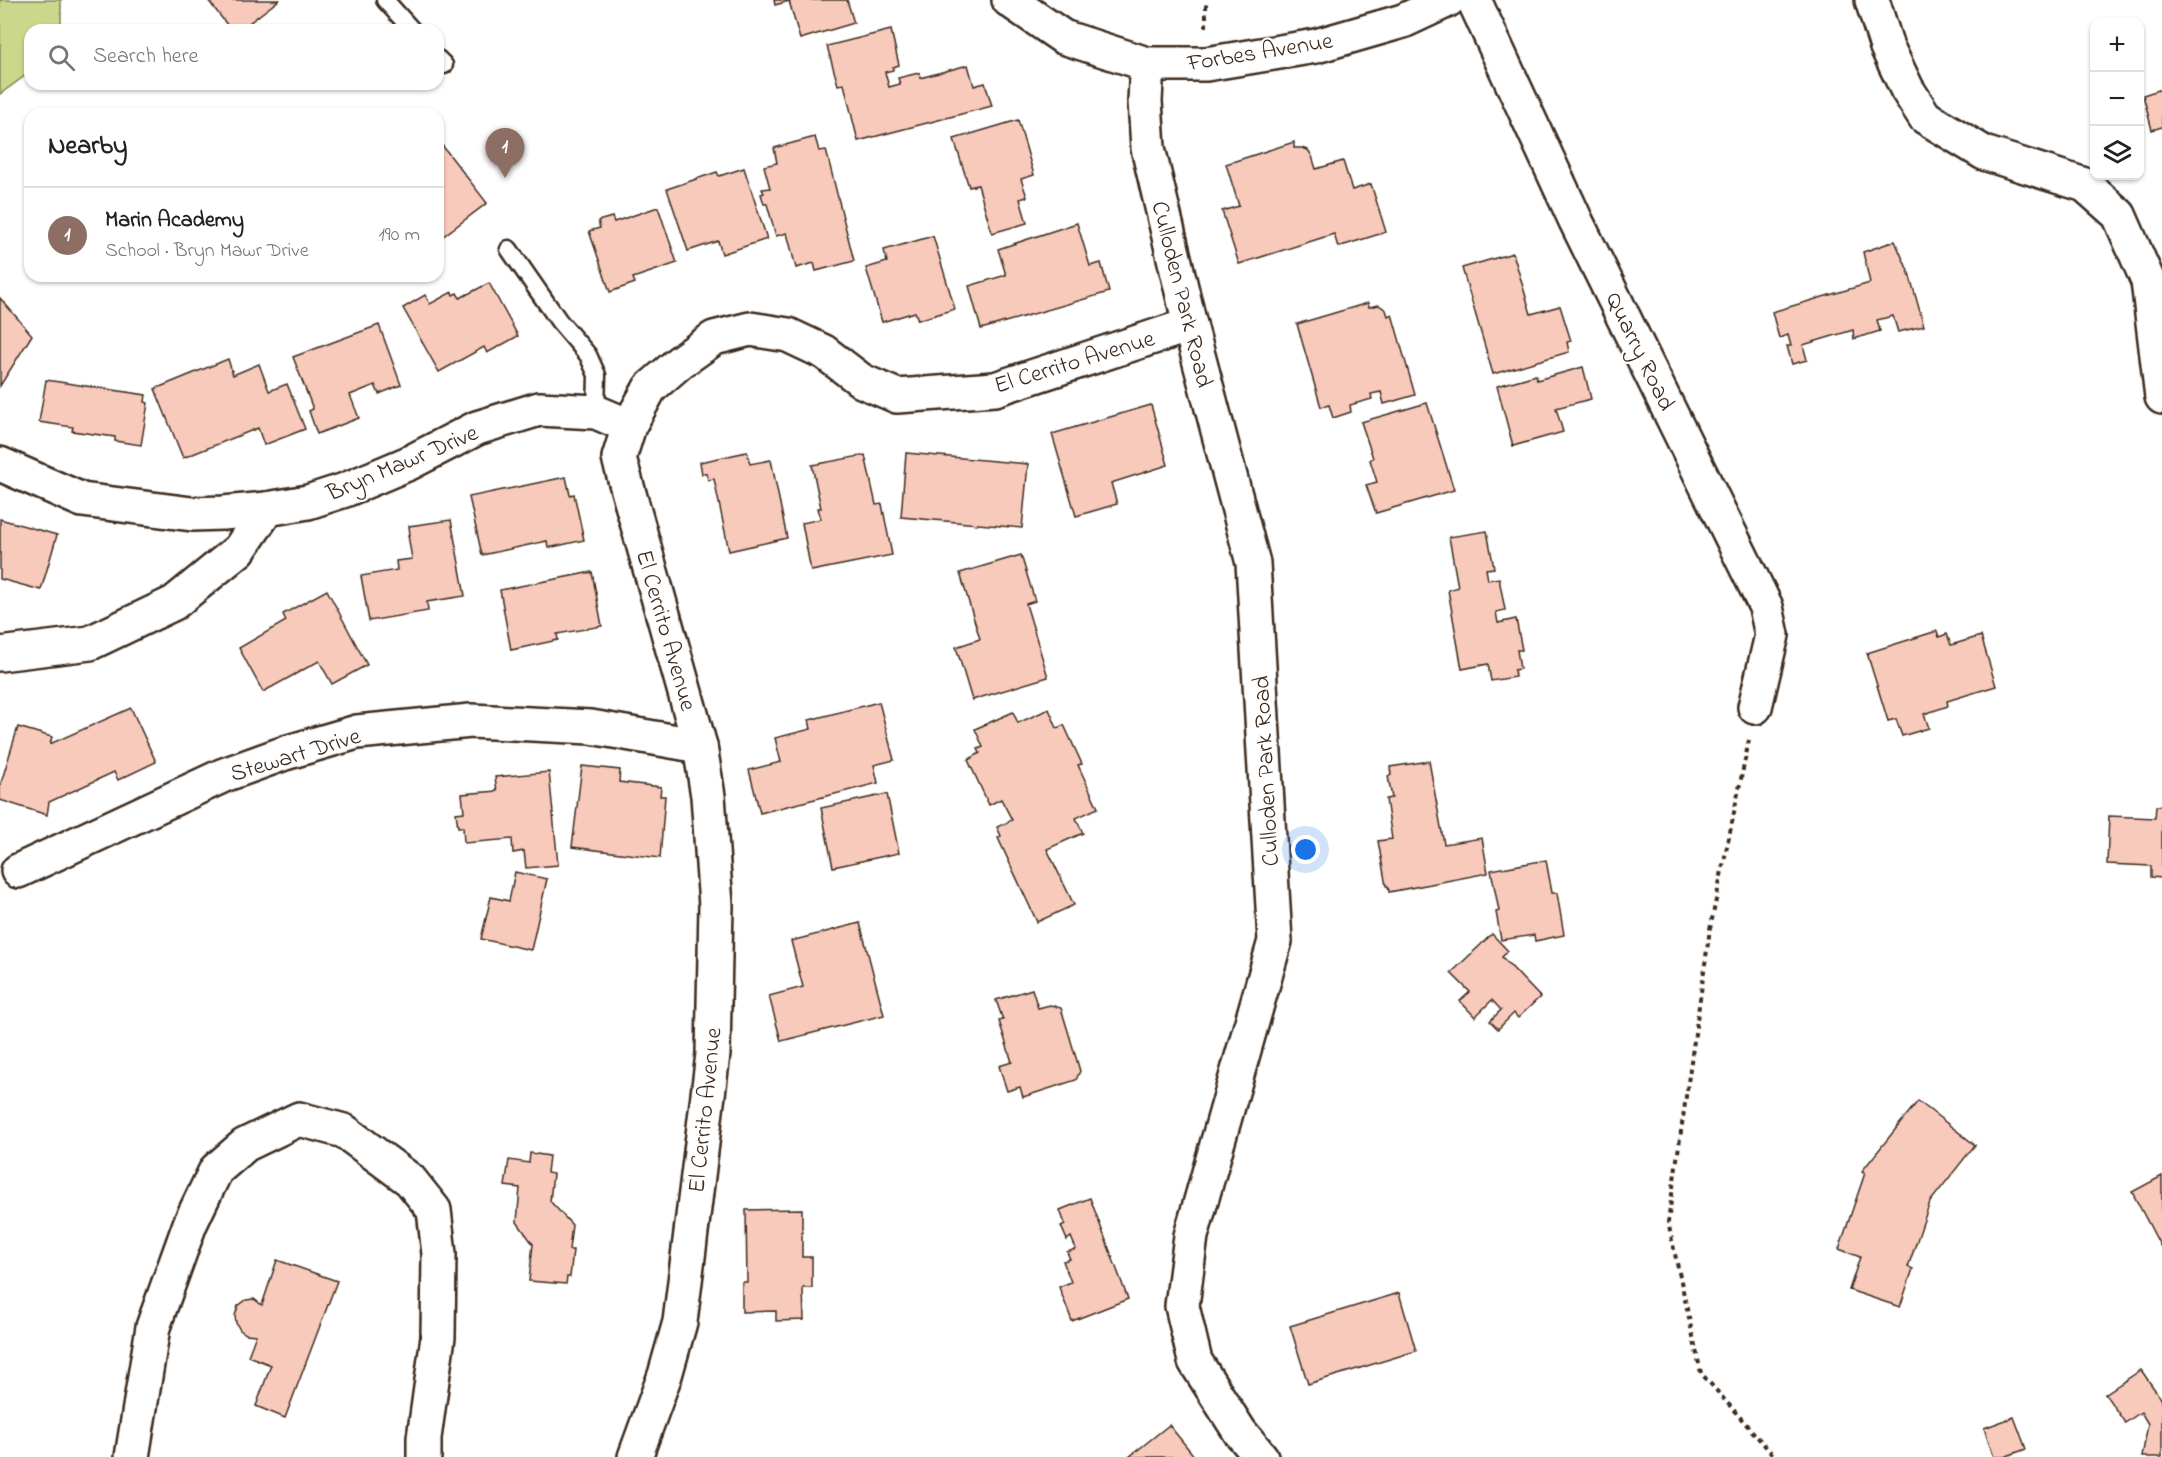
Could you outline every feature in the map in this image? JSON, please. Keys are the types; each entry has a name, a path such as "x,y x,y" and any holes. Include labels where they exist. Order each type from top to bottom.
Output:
{"street":[{"name":"Forbes Avenue","path":"1009,0 1063,37 1147,64 1206,64 1316,45 1403,21 1449,0"},
{"name":"Quarry Road","path":"1474,0 1576,221 1766,607 1772,634 1755,707"},
{"path":"1872,0 1887,47 1907,88 1925,117 1984,153 2085,185 2119,215 2148,281 2162,397"},
{"name":"Culloden Park Road","path":"1147,64 1144,101 1148,148 1190,325 1253,563 1275,941 1191,1236 1182,1306 1195,1361 1240,1432 1261,1457"},
{"name":"El Cerrito Avenue","path":"635,1457 666,1375 680,1322 713,1054 716,905 708,796 700,746 619,458 629,426 650,388 680,362 714,338 750,329 788,335 824,352 862,381 897,396 995,389 1190,325"},
{"name":"Bryn Mawr Drive","path":"0,464 82,500 192,514 267,509 308,502 345,490 409,463 477,428 540,409 596,412 629,426"},
{"path":"0,654 90,643 174,603 239,550 267,509"},
{"name":"Stewart Drive","path":"18,871 224,775 285,753 357,732 471,721 591,727 700,746"},
{"path":"132,1457 153,1327 190,1224 216,1170 245,1145 298,1119 344,1131 410,1180 434,1210 439,1254 438,1337 423,1438 424,1457"}],"lane":[{"path":"385,0 407,24"},
{"path":"509,249 559,321 588,355 597,375 596,412"}],"path":[{"path":"1755,707 1710,930 1668,1222 1701,1373 1775,1457"}],"green space":[{"path":"0,0 61,0 61,24 24,24 24,76 0,94"}],"building":[{"path":"208,0 279,0 248,24 226,24"},
{"path":"774,0 847,0 854,23 800,39 789,1 775,5"},
{"path":"891,30 899,65 885,72 889,87 900,84 898,78 919,73 920,78 968,65 974,86 985,83 992,106 858,141 844,84 838,85 827,46"},
{"path":"2162,89 2162,127 2152,130 2144,95"},
{"path":"1018,120 1034,175 1021,179 1027,197 1020,199 1027,223 992,233 978,185 969,187 954,139"},
{"path":"815,137 819,151 826,150 854,261 816,271 814,263 796,268 787,233 776,236 767,204 764,204 761,194 764,193 762,189 770,188 764,166 777,163 774,148"},
{"path":"1294,142 1294,148 1308,150 1316,169 1343,161 1352,190 1371,184 1386,232 1338,247 1334,234 1239,264 1222,211 1239,206 1226,164"},
{"path":"444,148 487,203 444,235"},
{"path":"744,168 767,239 722,254 718,241 688,251 667,189 717,172 719,176"},
{"path":"658,207 677,263 633,278 635,283 610,292 589,231 600,228 598,221 612,217 614,222"},
{"path":"1077,223 1090,266 1101,263 1109,292 981,329 969,286 1006,275 998,249"},
{"path":"933,236 955,309 918,320 915,312 882,322 866,268 887,262 884,250"},
{"path":"1895,241 1909,273 1924,326 1898,332 1893,316 1877,320 1880,331 1854,339 1853,330 1803,345 1807,360 1792,364 1787,346 1791,346 1788,335 1779,338 1772,312 1870,283 1863,252"},
{"path":"1513,253 1531,314 1560,306 1571,341 1567,342 1569,352 1493,374 1462,268"},
{"path":"489,283 518,336 487,353 484,347 439,372 403,308 425,295 430,304 452,292 453,295 457,293 460,298"},
{"path":"0,298 32,335 0,386"},
{"path":"1368,303 1369,307 1379,305 1386,310 1388,316 1392,314 1415,395 1384,404 1381,392 1371,394 1372,399 1350,405 1351,412 1333,418 1329,405 1321,407 1297,324"},
{"path":"379,325 401,385 379,394 375,385 350,395 359,418 317,434 309,411 313,409 293,357"},
{"path":"228,359 233,375 259,364 269,391 287,384 305,429 264,445 258,428 183,458 155,389"},
{"path":"1583,367 1591,399 1556,408 1563,432 1513,446 1497,386 1536,375 1537,380"},
{"path":"46,380 146,395 145,402 148,403 141,445 115,441 115,437 72,431 73,427 39,422"},
{"path":"1427,403 1454,490 1376,513 1366,485 1377,482 1370,460 1373,458 1361,422"},
{"path":"1151,405 1168,465 1111,483 1117,504 1076,516 1052,434"},
{"path":"747,452 750,464 771,460 787,538 729,551 714,479 708,480 706,473 702,474 700,462"},
{"path":"906,453 1028,464 1022,528 901,517"},
{"path":"865,455 876,505 882,504 892,555 811,571 802,523 821,519 818,508 821,508 812,465"},
{"path":"566,477 570,495 574,494 584,540 548,548 547,541 482,555 469,497"},
{"path":"0,519 57,535 41,590 0,579"},
{"path":"451,520 465,596 427,602 428,611 369,621 361,576 397,570 396,561 412,559 408,535 410,535 409,526"},
{"path":"1487,531 1494,568 1486,569 1488,580 1499,578 1505,610 1496,612 1498,623 1516,619 1522,650 1517,650 1520,669 1514,670 1515,677 1491,681 1488,664 1462,669 1448,590 1458,587 1449,537"},
{"path":"1021,555 1035,601 1026,604 1048,677 972,700 956,647 980,639 960,573"},
{"path":"592,572 602,626 557,634 558,640 511,650 500,590"},
{"path":"327,590 367,665 332,684 319,661 263,692 239,648 286,621 283,614"},
{"path":"1937,631 1939,637 1947,634 1951,645 1981,636 1996,686 1947,701 1948,706 1924,714 1929,728 1902,736 1896,719 1888,721 1867,653"},
{"path":"879,702 894,760 874,765 878,783 760,813 749,770 781,762 775,738 811,729 809,720"},
{"path":"131,708 156,762 118,780 114,772 49,802 47,815 0,800 0,786 18,727 52,737 50,744"},
{"path":"1049,709 1057,728 1064,725 1082,764 1078,765 1098,808 1076,818 1083,833 1047,849 1074,905 1037,922 998,838 1001,836 997,827 1012,820 1001,799 989,805 968,760 980,753 978,749 983,747 975,729 1013,712 1018,723"},
{"path":"1429,761 1444,844 1482,838 1488,873 1389,892 1378,841 1392,839 1386,799 1392,798 1388,776 1391,775 1390,767"},
{"path":"582,766 620,770 619,782 661,787 660,796 665,796 660,858 572,847"},
{"path":"549,772 558,865 526,868 524,851 513,853 512,839 464,843 463,827 458,827 456,813 464,812 462,794 497,791 495,777"},
{"path":"887,794 899,853 833,867 821,808"},
{"path":"2156,806 2162,806 2162,878 2151,877 2151,866 2107,864 2109,816 2155,818"},
{"path":"1546,860 1552,893 1557,893 1564,935 1535,941 1534,935 1501,940 1496,912 1499,911 1491,870"},
{"path":"515,872 547,879 531,950 481,939 491,897 509,901"},
{"path":"860,923 884,1015 781,1041 769,996 803,987 791,941"},
{"path":"1492,934 1508,951 1502,957 1540,997 1518,1018 1514,1013 1498,1029 1490,1021 1501,1010 1492,1000 1475,1017 1460,1001 1470,992 1451,973"},
{"path":"1032,989 1038,1008 1050,1005 1061,1008 1080,1071 1076,1080 1023,1097 1020,1087 1007,1091 999,1066 1012,1062 999,1021 1003,1020 996,1000"},
{"path":"1918,1101 1975,1145 1930,1202 1908,1267 1913,1269 1900,1307 1849,1290 1860,1257 1839,1249 1865,1173 1862,1171"},
{"path":"530,1153 549,1156 547,1173 553,1174 550,1201 572,1225 569,1250 573,1250 570,1277 567,1277 566,1284 529,1281 533,1244 517,1222 520,1188 505,1186 509,1160 529,1163"},
{"path":"2162,1176 2162,1247 2161,1247 2132,1192"},
{"path":"1090,1198 1128,1299 1072,1321 1059,1287 1071,1282 1063,1261 1070,1259 1067,1252 1076,1249 1071,1237 1067,1240 1061,1226 1065,1224 1060,1210"},
{"path":"802,1209 802,1257 812,1257 812,1288 803,1288 804,1320 776,1321 776,1311 742,1312 742,1282 747,1282 746,1210"},
{"path":"277,1260 337,1281 285,1418 256,1406 271,1365 248,1356 256,1335 246,1334 240,1330 235,1316 238,1306 246,1300 254,1299 262,1305"},
{"path":"1399,1293 1416,1351 1308,1384 1290,1326"},
{"path":"2141,1370 2162,1400 2162,1457 2142,1457 2148,1424 2141,1412 2125,1423 2105,1394"},
{"path":"2014,1417 2026,1449 2004,1457 1994,1457 1984,1428"},
{"path":"1169,1425 1195,1457 1129,1457"}],"place":[{"name":"Marin Academy","path":"505,178"}]}
